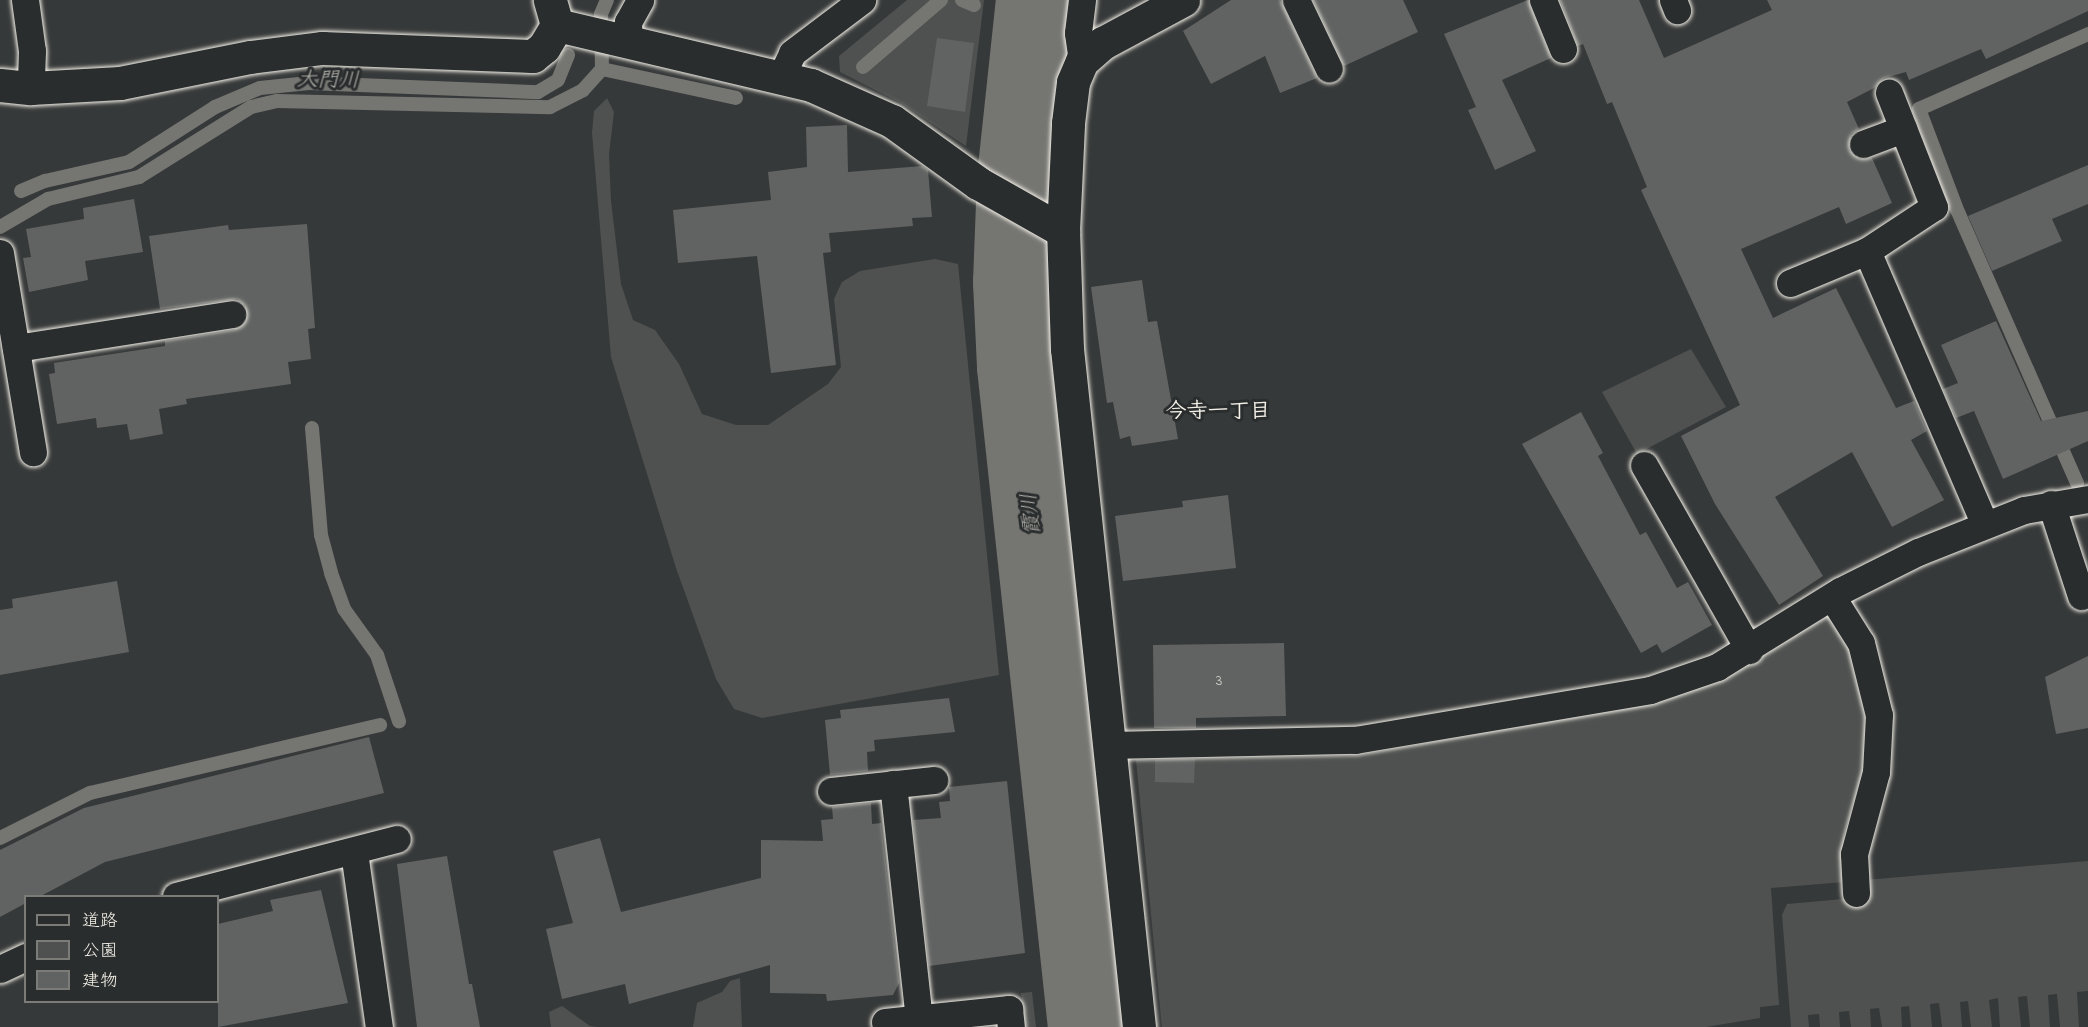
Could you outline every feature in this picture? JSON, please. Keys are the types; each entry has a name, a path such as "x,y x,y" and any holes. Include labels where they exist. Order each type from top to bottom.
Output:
{"street":[{"path":"1139,1027 1054,226 1073,82 1083,61 1102,43 1182,0"},
{"path":"16,86 120,82 250,57 322,48 518,59 539,52 561,18 620,42 811,85 892,121 978,183 1054,226"}],"lane":[{"path":"16,86 32,51 25,0"},
{"path":"620,42 640,0"},
{"path":"781,77 792,53 862,0"},
{"path":"1082,0 1078,33 1083,61"},
{"path":"1296,0 1329,69"},
{"path":"1543,0 1563,49"},
{"path":"1790,283 1868,251 1934,207 1889,93"},
{"path":"1863,144 1903,129"},
{"path":"1868,251 1984,523"},
{"path":"0,253 16,348 12,398 33,452"},
{"path":"16,348 232,314"},
{"path":"1644,465 1749,650"},
{"path":"1110,745 1355,740 1650,690 1688,679 1749,650 1832,597 1918,552 1984,523 2050,504 2088,499"},
{"path":"2050,504 2081,596"},
{"path":"1832,597 1861,643 1879,715 1876,772 1854,854 1856,893"},
{"path":"831,791 934,780"},
{"path":"893,784 920,1018"},
{"path":"184,895 397,839"},
{"path":"354,852 379,1027"},
{"path":"0,969 24,958"},
{"path":"885,1022 1009,1009 1011,1027"}],"green space":[{"path":"907,0 984,0 966,146 901,103 840,72 839,56"},
{"path":"607,98 614,112 609,154 611,201 621,284 633,320 655,330 679,364 702,414 736,425 768,425 828,384 841,367 834,299 842,282 860,271 935,259 958,264 999,675 762,718 734,709 716,679 676,568 611,357 592,133 594,111"},
{"path":"1691,349 1726,407 1637,454 1602,392"},
{"path":"1829,613 1851,649 1867,704 1865,763 1844,834 1844,882 1771,888 1779,1005 1760,1007 1760,1018 1706,1027 1162,1027 1136,760 1357,756 1648,703 1733,674"},
{"path":"2088,861 2088,991 2077,992 2079,1027 2060,1027 2057,994 2048,995 2050,1027 2030,1027 2027,996 2018,997 2021,1027 2000,1027 1998,998 1989,1000 1992,1027 1971,1027 1968,1001 1960,1002 1962,1027 1942,1027 1939,1003 1930,1004 1932,1027 1911,1027 1909,1006 1901,1007 1902,1027 1882,1027 1879,1008 1870,1009 1871,1027 1851,1027 1849,1011 1839,1012 1840,1027 1820,1027 1819,1014 1808,1015 1809,1027 1791,1027 1782,915 1787,904 1866,897 1865,880"},
{"path":"740,978 742,1027 693,1027 697,1003 722,992 730,981"},
{"path":"1032,992 1036,1027 1025,1027 1021,993"},
{"path":"562,1006 590,1026 598,1027 551,1027 549,1012"}],"building":[{"path":"1231,0 1280,0 1317,78 1280,93 1265,56 1211,84 1183,31"},
{"path":"1313,0 1403,0 1418,32 1344,66"},
{"path":"1528,0 1551,58 1502,80 1536,151 1495,170 1468,110 1476,107 1444,34"},
{"path":"1560,0 1639,0 1664,58 1772,10 1767,0 2088,0 2088,11 1986,59 1981,49 1909,80 1906,72 1884,78 1874,88 1847,102 1859,129 1851,134 1849,150 1860,159 1872,158 1892,203 1846,224 1839,207 1741,249 1773,318 1836,288 1896,408 1914,401 1927,431 1911,440 1944,500 1892,527 1852,452 1775,497 1823,576 1779,605 1715,504 1681,436 1740,405 1641,190 1647,187 1612,102 1607,104 1583,44 1578,46"},
{"path":"937,38 974,43 965,112 927,106"},
{"path":"847,125 848,172 922,166 928,170 932,217 912,218 913,226 829,233 831,252 823,253 836,365 771,373 757,256 678,263 673,210 771,200 768,172 807,167 806,127"},
{"path":"2088,165 2088,204 2052,219 2062,241 1992,271 1968,216"},
{"path":"134,199 143,252 85,261 88,280 29,292 23,258 31,257 26,229 84,219 83,208"},
{"path":"307,224 315,328 308,329 311,359 288,362 291,384 186,399 187,404 159,409 163,434 130,440 127,424 97,428 96,418 57,424 49,374 55,373 54,363 165,346 165,341 234,330 246,320 245,305 237,299 160,309 149,236 228,225 229,230"},
{"path":"1142,280 1148,322 1157,321 1178,439 1132,446 1130,436 1120,439 1113,402 1107,403 1091,287"},
{"path":"1996,321 2041,421 2088,411 2088,441 2003,479 1974,411 1956,418 1943,389 1958,383 1941,345"},
{"path":"1581,412 1603,453 1598,456 1640,535 1646,532 1677,588 1688,582 1712,625 1662,653 1657,644 1641,653 1522,444"},
{"path":"1228,495 1236,568 1123,581 1115,516 1183,507 1182,501"},
{"path":"117,581 129,652 0,675 0,610 13,608 12,599"},
{"path":"1284,643 1286,716 1196,718 1196,728 1154,728 1153,645"},
{"path":"2088,656 2088,728 2056,734 2045,677"},
{"path":"949,698 955,732 874,740 875,751 867,752 868,771 830,775 825,720 841,718 840,710"},
{"path":"369,737 384,793 105,862 43,895 24,895 24,904 0,917 0,850 84,808"},
{"path":"1195,759 1194,783 1155,782 1155,760"},
{"path":"1007,781 1025,953 929,966 913,820 941,818 939,802 950,801 949,787"},
{"path":"871,803 872,824 881,823 899,983 893,995 827,1001 826,994 770,993 770,965 629,1004 625,984 562,999 546,929 573,923 553,851 600,838 621,912 761,878 761,840 823,841 821,820 833,819 832,807"},
{"path":"447,856 469,984 472,984 480,1027 417,1027 397,864"},
{"path":"321,890 348,1003 218,1027 219,924 273,911 270,900"}],"waterway":[{"name":"大門川","path":"0,227 48,199 139,177 251,107 277,101 550,107 583,90 602,69 601,14 607,0"},
{"path":"863,67 941,0"},
{"path":"962,0 974,5"},
{"name":"霞川","path":"1035,0 1016,178 1012,282 1016,367 1087,1027"},
{"path":"1003,22 1031,38"},
{"path":"2077,483 1956,207 1919,109 2088,34"},
{"path":"21,191 45,181 129,162 215,107 260,88 309,83 538,92 558,80 568,55"},
{"path":"602,69 736,98"},
{"path":"312,428 321,535 331,573 344,609 377,655 399,721"},
{"path":"0,838 90,793 380,725"}],"district":[{"name":"今寺一丁目","path":"1218,412"}]}
